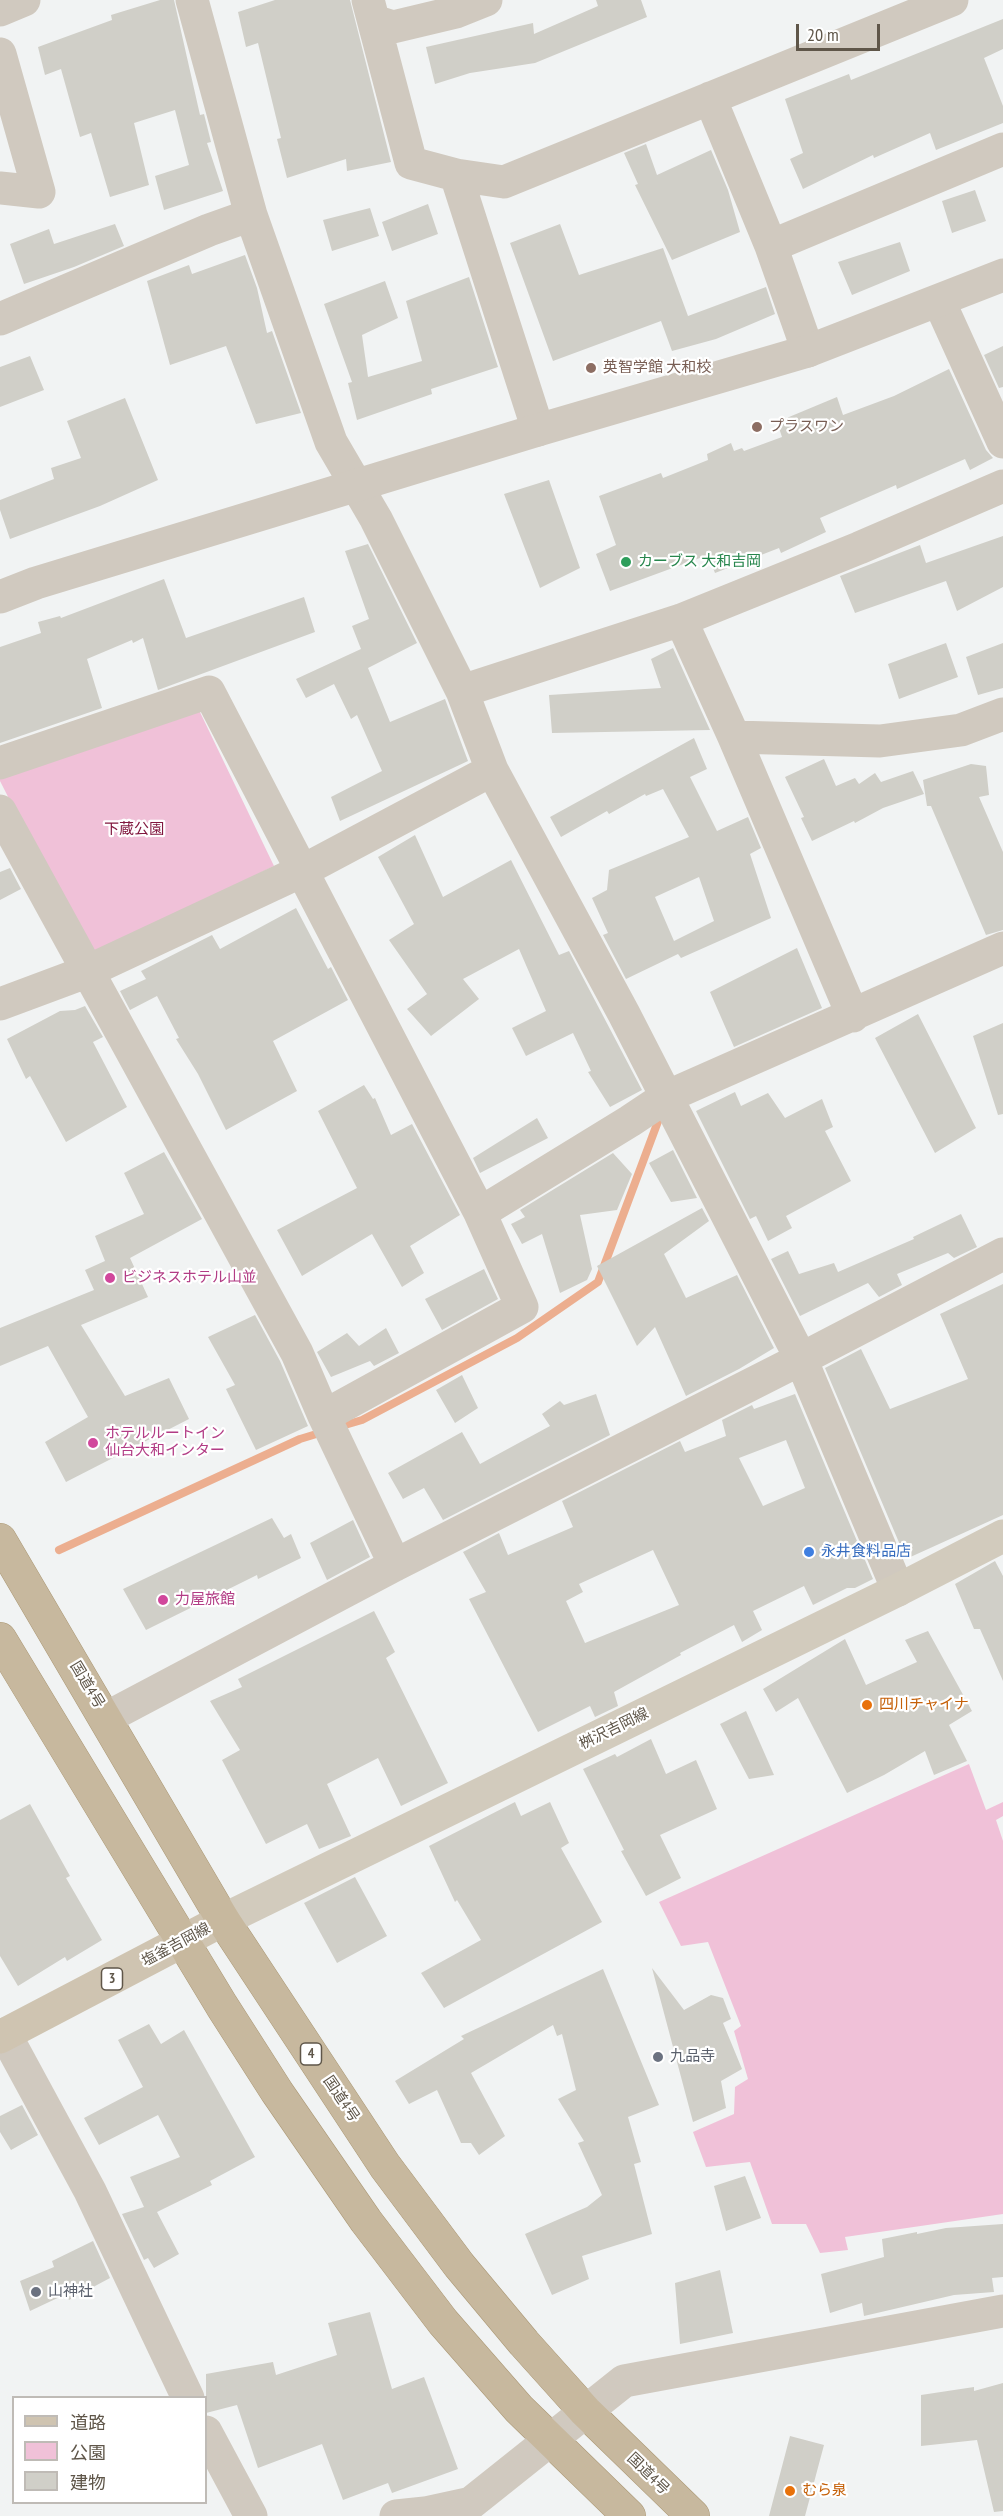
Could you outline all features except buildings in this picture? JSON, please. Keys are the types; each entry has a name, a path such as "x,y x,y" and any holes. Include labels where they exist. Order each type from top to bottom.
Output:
{"highway":[{"name":"国道4号","path":"0,1540 223,1920 385,2166 459,2265 585,2411 693,2516"},
{"path":"0,1639 183,1942 277,2092 366,2221 443,2322 519,2409 629,2516"}],"main road":[{"name":"桝沢吉岡線","path":"223,1920 898,1590 1003,1536"},
{"name":"塩釜吉岡線","path":"2,2035 223,1920"}],"street":[{"path":"0,10 24,0"},
{"path":"192,0 251,215 331,442 375,519 462,691 492,770 624,1014 801,1359 898,1590"},
{"path":"371,10 393,27 456,12 486,0"},
{"path":"371,10 411,164 456,175 504,182 952,0"},
{"path":"0,54 39,192 0,188"},
{"path":"710,98 771,246 808,351"},
{"path":"771,246 1003,149"},
{"path":"456,175 538,430"},
{"path":"0,319 209,230 251,215"},
{"path":"0,597 36,583 538,430 808,351 1003,275"},
{"path":"939,301 1003,442"},
{"path":"462,691 681,620 859,548 1003,486"},
{"path":"681,620 734,737 853,1016"},
{"path":"0,763 209,692 304,870 480,1213 522,1307 324,1417"},
{"path":"734,737 880,741 961,730 1003,714"},
{"path":"0,1004 86,972 304,870 492,770"},
{"path":"0,811 86,972 297,1353 324,1417 395,1565"},
{"path":"480,1213 630,1121 672,1108 853,1016 1003,948"},
{"path":"106,1718 395,1565 1003,1254"},
{"path":"2,2035 90,2191 188,2396"},
{"path":"396,2516 425,2513 471,2502 624,2381 1003,2311"},
{"path":"207,2434 251,2516"}],"green space":[{"name":"下蔵公園","path":"198,708 274,866 90,958 0,781 0,774"},
{"path":"969,1764 986,1810 1003,1802 1003,1816 996,1820 1003,1841 1003,2214 845,2237 848,2250 820,2253 806,2224 772,2224 750,2162 706,2167 693,2132 734,2114 735,2087 748,2079 734,2031 741,2026 708,1942 681,1946 659,1902"}],"waterway":[{"path":"338,1427 362,1420 517,1338 598,1282 660,1116"},
{"path":"59,1550 300,1439 323,1432"}],"place":[{"name":"英智学館 大和校","path":"591,368"},
{"name":"プラスワン","path":"757,427"},
{"name":"カーブス 大和吉岡","path":"626,562"},
{"name":"ビジネスホテル山並","path":"110,1278"},
{"name":"ホテルルートイン 仙台大和インター","path":"93,1443"},
{"name":"永井食料品店","path":"809,1552"},
{"name":"力屋旅館","path":"163,1600"},
{"name":"四川チャイナ","path":"867,1705"},
{"name":"九品寺","path":"658,2057"},
{"name":"山神社","path":"36,2292"},
{"name":"むら泉","path":"790,2491"}]}
